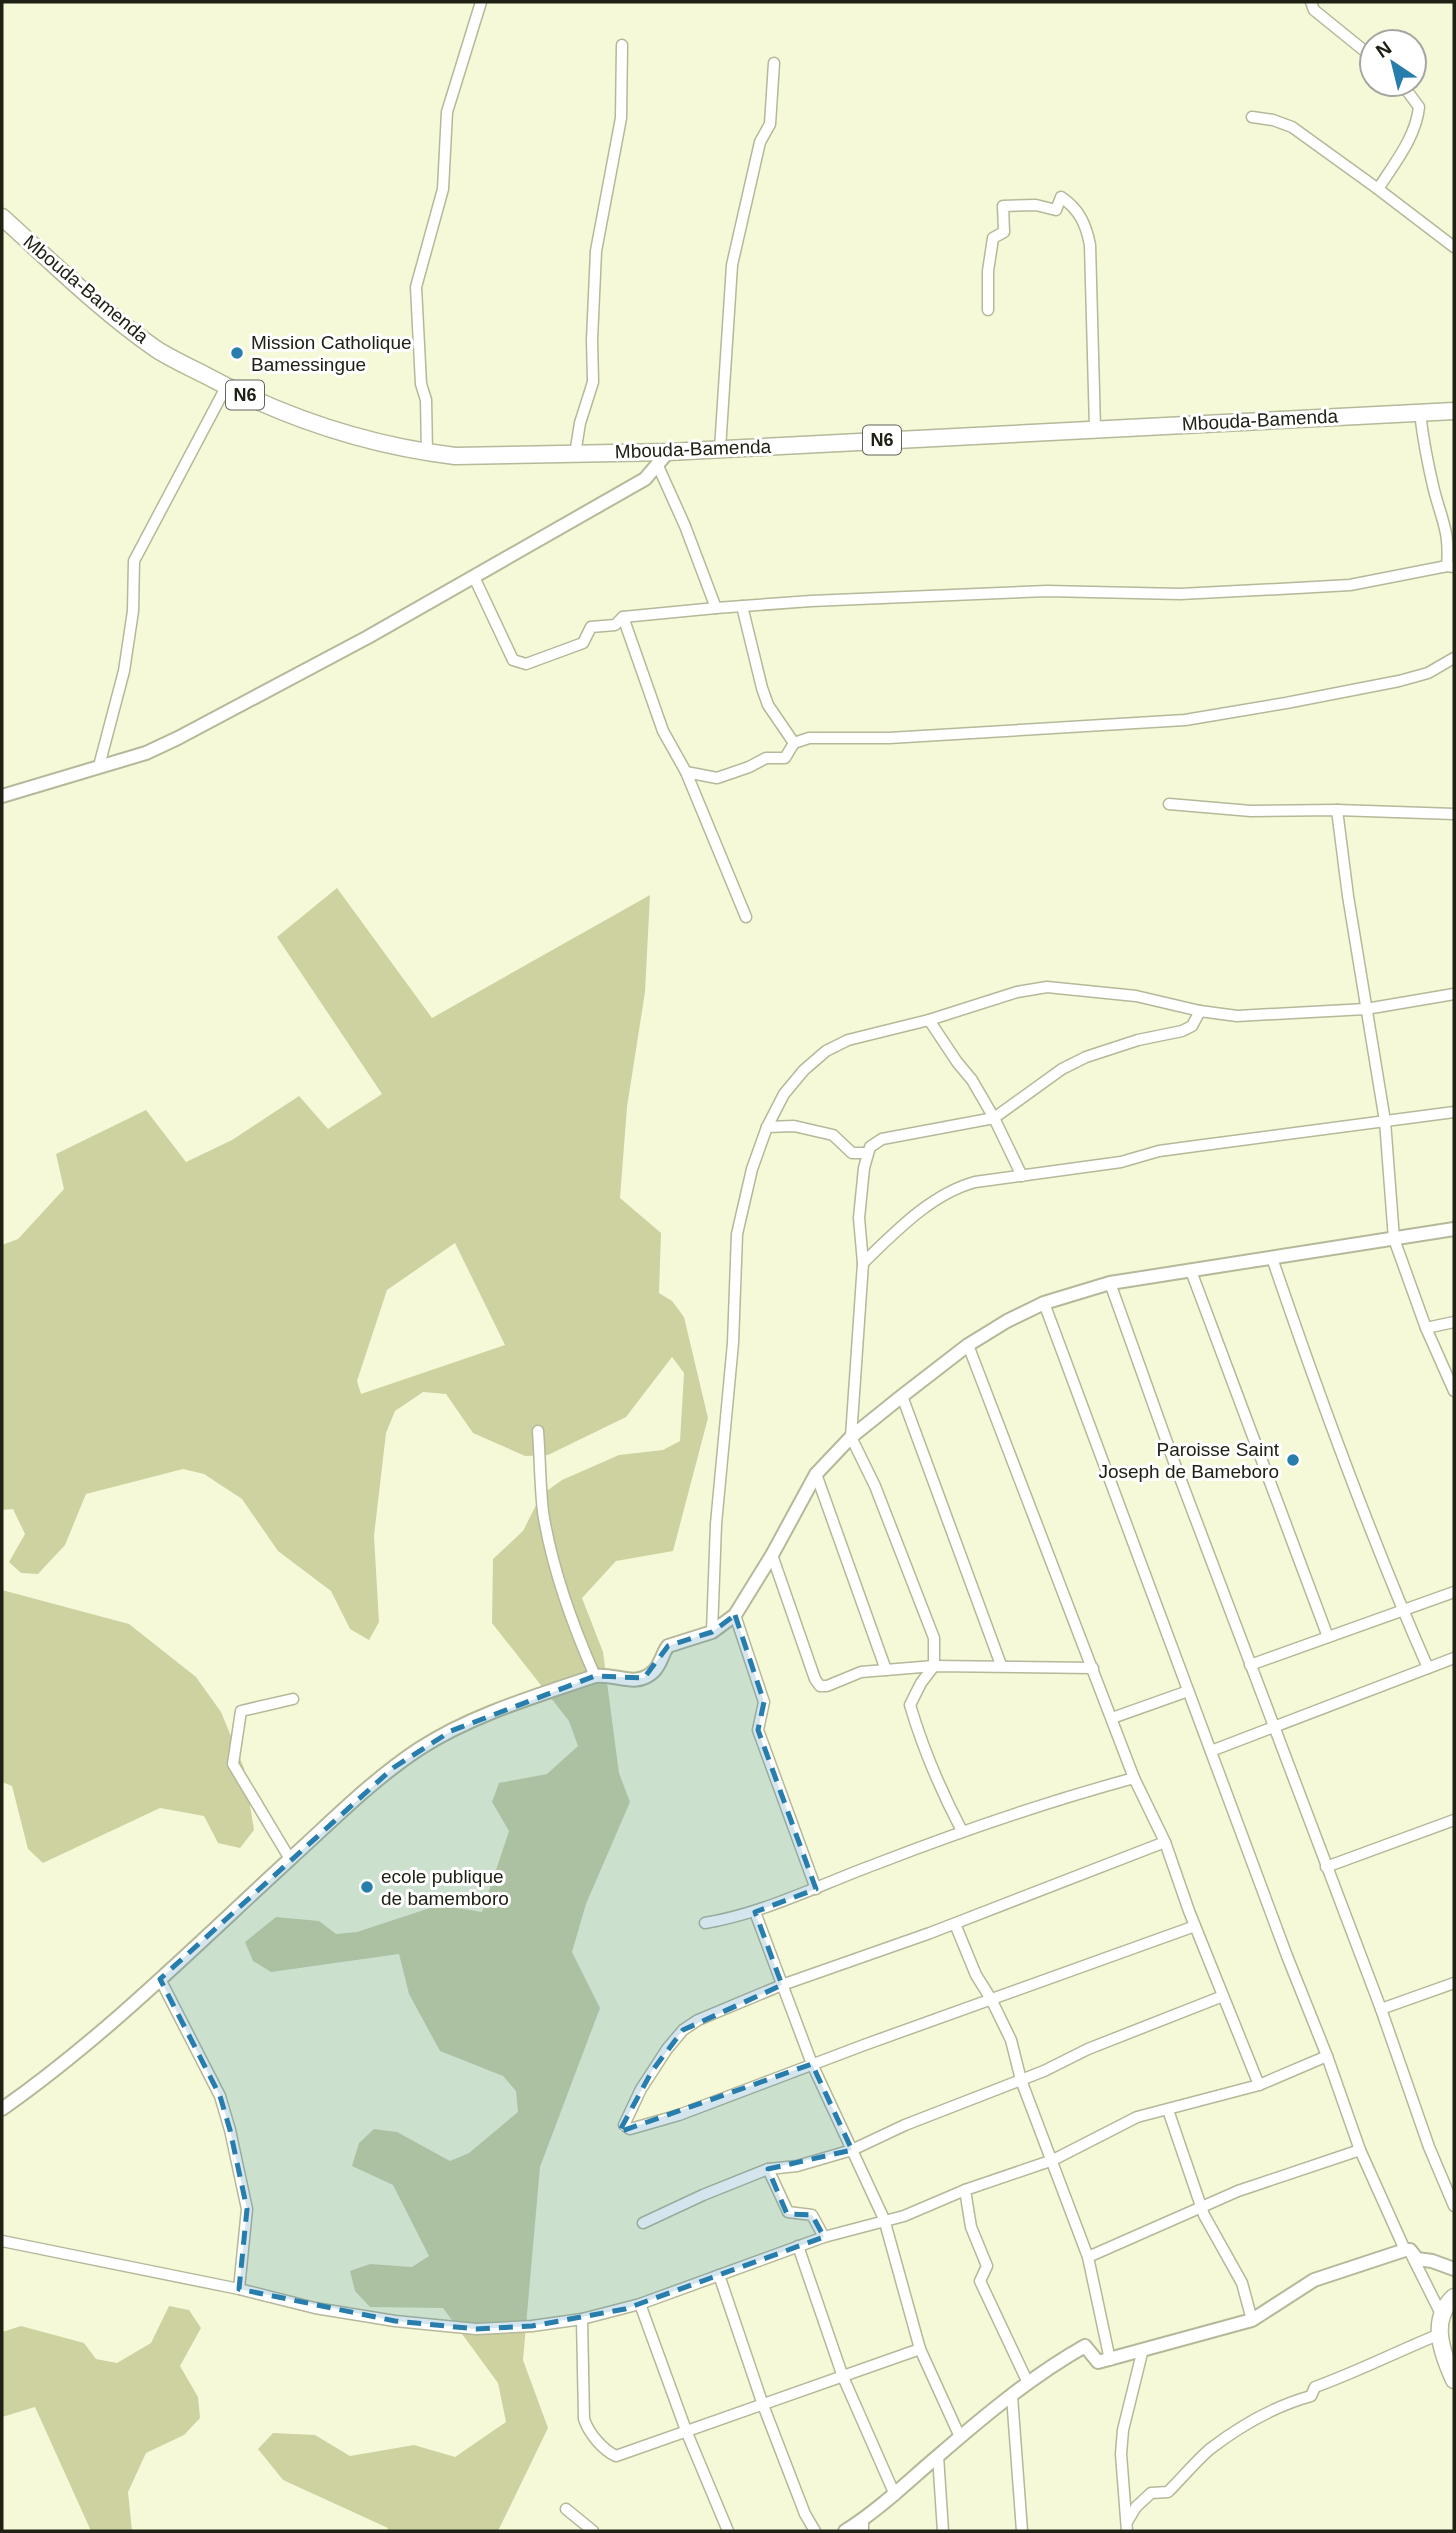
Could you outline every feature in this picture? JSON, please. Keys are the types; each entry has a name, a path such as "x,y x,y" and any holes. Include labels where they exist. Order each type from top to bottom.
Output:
{"main road":[{"name":"Mbouda-Bamenda","path":"2,217 119,322 159,351 226,387 319,426 371,442 427,453 455,456 668,452 1454,411"},
{"path":"1454,2297 1442,2316 1440,2334 1441,2345 1454,2380"}],"street":[{"path":"427,453 426,400 422,384 416,287 443,189 447,112 481,2"},
{"path":"1311,2 1314,10 1358,46"},
{"path":"575,454 580,423 593,382 596,251 621,118 622,45"},
{"path":"720,449 732,265 760,142 770,124 774,63"},
{"path":"1378,189 1403,150 1418,118 1419,107 1412,98"},
{"path":"1252,117 1273,120 1292,127 1454,247"},
{"path":"988,310 988,271 993,238 1004,232 1003,205 1036,205 1056,211 1061,197 1071,204 1081,215 1090,245 1095,428"},
{"path":"99,766 124,671 133,611 134,561 226,387"},
{"path":"474,577 513,660 526,664 583,643 592,627 615,625 623,617 716,608 1047,591 1141,595 1350,585 1450,567 1447,532 1434,492 1420,413"},
{"path":"2,796 146,753 178,738 368,637 645,479 668,452"},
{"path":"658,466 685,526 716,608"},
{"path":"742,606 765,696 794,743"},
{"path":"623,617 663,731 686,772 746,916"},
{"path":"686,772 717,778 766,758 785,758 794,743 809,738 889,738 1185,720 1399,681 1428,673 1454,658"},
{"path":"1169,804 1251,811 1338,810 1454,814"},
{"path":"1338,810 1348,896 1385,1121 1394,1238 1426,1328 1454,1391"},
{"path":"712,1632 716,1524 733,1343 737,1234 752,1169 767,1127 784,1094 804,1070 826,1051 848,1040 929,1020 1017,992 1047,987 1136,996 1200,1012 1255,1016 1366,1009 1454,994"},
{"path":"962,1831 940,1789 919,1735 911,1705 921,1682 934,1666 934,1638 875,1486 851,1437 863,1263 859,1218 867,1153 875,1142 889,1136 995,1118 1062,1069 1086,1057 1138,1040 1182,1031 1192,1026 1200,1012"},
{"path":"929,1020 972,1080 995,1118 1022,1176"},
{"path":"863,1263 946,1194 975,1182 1121,1161 1159,1151 1454,1112"},
{"path":"767,1127 794,1126 833,1135 852,1153 867,1153"},
{"path":"2,2109 75,2054 366,1790 420,1748 482,1717 595,1676 627,1681 644,1678 657,1668 668,1646 712,1632 735,1615 772,1555 816,1474 851,1437 902,1396 968,1345 1007,1321 1044,1303 1110,1283 1454,1229"},
{"path":"1272,1258 1338,1446 1427,1668"},
{"path":"1191,1271 1328,1637"},
{"path":"1110,1283 1250,1665 1381,2009 1429,2147 1451,2189 1454,2206"},
{"path":"1044,1303 1360,2150 1407,2250 1442,2316"},
{"path":"1426,1328 1454,1322"},
{"path":"968,1345 1134,1778 1164,1842 1259,2085"},
{"path":"902,1396 1001,1665"},
{"path":"538,1431 546,1523 564,1598 595,1676"},
{"path":"816,1474 886,1670"},
{"path":"772,1555 817,1684 827,1686 852,1674 934,1666 1093,1668"},
{"path":"1250,1665 1454,1592"},
{"path":"735,1615 764,1702 758,1730 816,1889"},
{"path":"1210,1751 1454,1658"},
{"path":"1112,1718 1188,1691"},
{"path":"290,1859 233,1764 241,1712 293,1699"},
{"path":"705,1923 755,1912 962,1831 1134,1778"},
{"path":"1326,1867 1454,1820"},
{"path":"1164,1842 955,1924 782,1985 698,2020 683,2031 652,2071 624,2125 630,2129 679,2115 991,1998 1195,1926"},
{"path":"755,1912 812,2064 884,2219 920,2349 960,2438"},
{"path":"955,1924 976,1975 991,1998 1011,2040 1021,2080 1088,2257 1111,2360"},
{"path":"160,1979 220,2096 230,2130 247,2209 239,2289"},
{"path":"1381,2009 1454,1983"},
{"path":"643,2222 703,2194 768,2169 797,2166 852,2150 905,2125 1021,2080 1088,2049 1223,1996"},
{"path":"2,2241 239,2289 355,2316 451,2327 505,2328 582,2319 640,2304 824,2237 884,2219 904,2216 965,2190 1053,2160 1138,2117 1259,2085 1327,2056"},
{"path":"1168,2109 1204,2215 1242,2283 1252,2320"},
{"path":"1088,2257 1238,2192 1360,2150"},
{"path":"768,2169 785,2210 812,2215 824,2237"},
{"path":"965,2190 971,2227 987,2266 980,2281 1028,2383"},
{"path":"798,2246 843,2377 895,2495"},
{"path":"1407,2250 1417,2259 1454,2269"},
{"path":"845,2531 863,2526 960,2438 1028,2383 1085,2346 1098,2362 1111,2360 1252,2320 1314,2280 1407,2250"},
{"path":"719,2275 763,2405 805,2514 815,2531"},
{"path":"640,2304 687,2433 728,2531"},
{"path":"582,2319 584,2420 591,2434 617,2456 920,2349"},
{"path":"1127,2526 1136,2507 1151,2493 1168,2492 1209,2451 1246,2425 1289,2402 1311,2396 1315,2387 1440,2334"},
{"path":"1127,2526 1121,2454 1123,2430 1143,2349"},
{"path":"1012,2396 1022,2531"},
{"path":"938,2456 943,2531"},
{"path":"566,2509 593,2531"}],"highlighted area":[{"path":"735,1615 764,1702 758,1730 816,1889 755,1912 782,1985 683,2030 652,2071 619,2132 812,2064 852,2150 768,2169 787,2214 812,2215 824,2237 625,2309 532,2326 476,2329 395,2321 239,2289 247,2209 230,2130 220,2096 160,1979 393,1768 451,1731 595,1676 644,1678 668,1646 712,1632"}],"green space":[{"path":"337,888 432,1018 650,895 645,992 627,1107 620,1198 661,1233 659,1293 672,1301 684,1317 708,1418 673,1551 616,1561 582,1598 603,1652 619,1773 630,1802 586,1904 572,1952 600,2008 540,2167 523,2360 548,2428 498,2531 387,2531 388,2528 283,2480 258,2449 273,2433 315,2435 350,2456 414,2445 455,2457 506,2422 498,2383 443,2308 370,2307 355,2291 350,2271 370,2264 412,2267 429,2256 393,2185 352,2166 359,2143 374,2129 397,2132 450,2161 469,2153 518,2112 516,2091 503,2076 440,2051 409,1994 399,1954 271,1972 253,1961 245,1942 276,1917 319,1921 336,1934 357,1932 439,1905 482,1912 509,1831 492,1802 499,1783 547,1774 578,1746 569,1721 492,1623 493,1559 523,1531 541,1495 562,1480 619,1455 663,1450 680,1441 684,1373 672,1357 626,1417 548,1455 525,1456 473,1433 446,1394 423,1392 395,1411 386,1433 374,1536 379,1622 369,1640 350,1629 331,1591 278,1551 242,1499 204,1474 183,1469 86,1494 65,1545 38,1574 21,1573 9,1562 25,1534 13,1509 2,1510 2,1245 18,1239 64,1189 56,1154 146,1110 186,1162 232,1140 299,1096 328,1129 382,1094 277,937","holes":["455,1243 505,1345 361,1394 357,1381 387,1290"]},
{"path":"2,1590 129,1624 196,1677 221,1712 244,1768 254,1830 240,1848 218,1843 204,1816 160,1808 43,1863 28,1849 12,1786 2,1782"},
{"path":"169,2306 189,2310 201,2328 180,2366 198,2397 200,2418 184,2435 146,2453 128,2492 132,2531 91,2531 35,2407 2,2417 2,2332 21,2326 84,2343 96,2359 117,2363 151,2343"}],"place":[{"name":"Mission Catholique Bamessingue","path":"237,353"},
{"name":"Paroisse Saint Joseph de Bameboro","path":"1293,1460"},
{"name":"ecole publique de bamemboro","path":"367,1887"}]}
